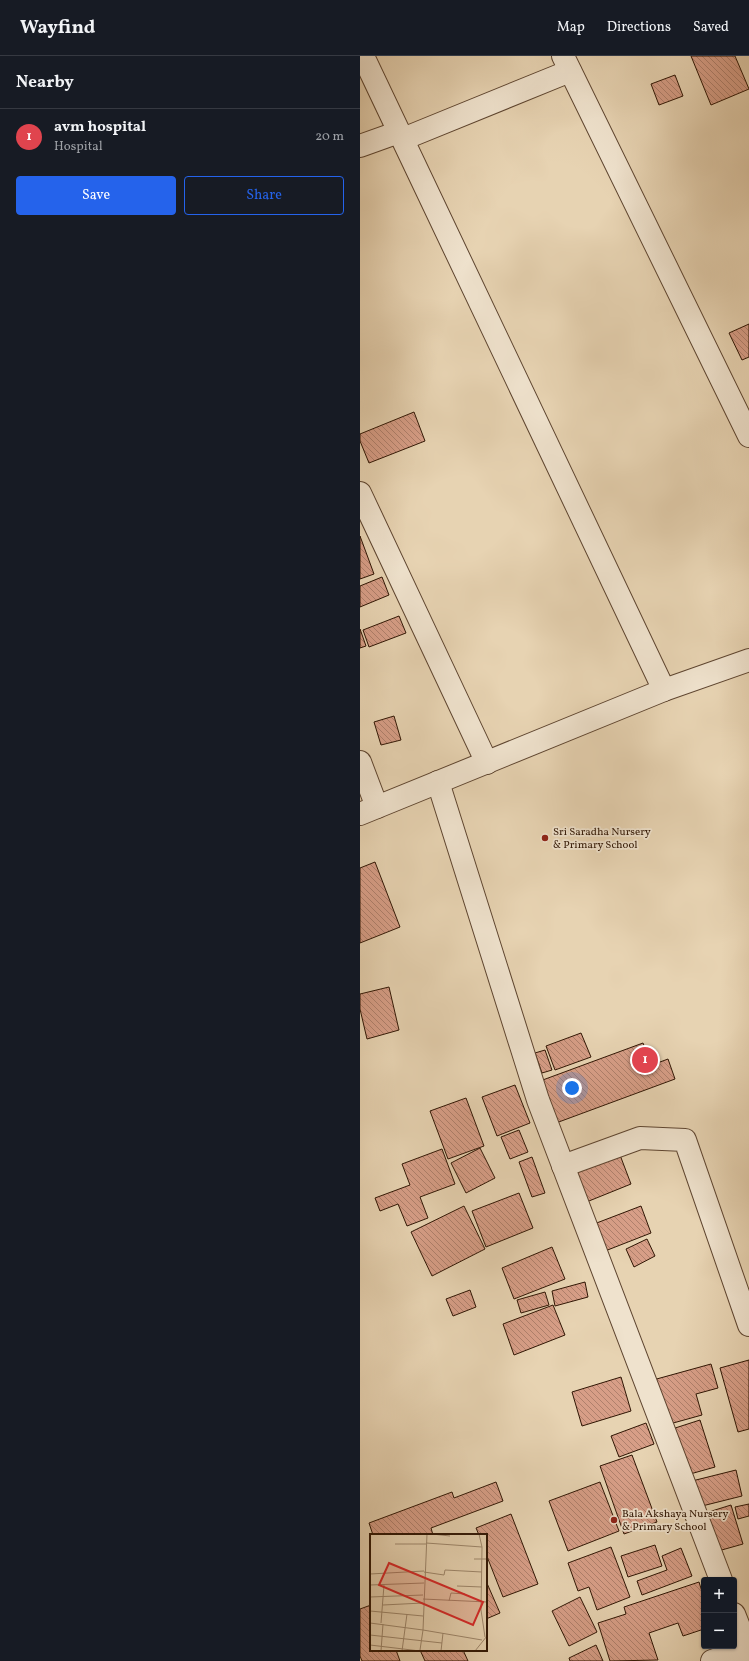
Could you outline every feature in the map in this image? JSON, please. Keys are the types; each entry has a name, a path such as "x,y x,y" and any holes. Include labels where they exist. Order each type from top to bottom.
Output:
{"street":[{"path":"363,56 664,690"},
{"path":"360,146 401,136 567,63 749,436"},
{"path":"360,493 487,763"},
{"path":"360,762 369,811 664,690 749,660"},
{"path":"438,782 538,1100 720,1577"},
{"path":"563,1166 640,1138 685,1140 749,1325"},
{"path":"712,1661 748,1650 737,1622"}],"building":[{"path":"691,56 735,56 749,89 711,105"},
{"path":"675,75 683,96 659,105 651,84"},
{"path":"749,324 749,357 742,360 729,333"},
{"path":"414,412 425,441 369,463 360,441 360,434"},
{"path":"360,536 374,574 360,579"},
{"path":"382,577 389,595 360,607 360,586"},
{"path":"399,616 406,633 369,647 363,630"},
{"path":"360,629 366,646 360,648"},
{"path":"394,716 401,740 381,745 374,722"},
{"path":"375,862 400,927 360,943 360,868"},
{"path":"389,987 399,1030 367,1039 360,1009 360,994"},
{"path":"581,1033 591,1057 555,1070 546,1046"},
{"path":"643,1043 652,1065 668,1059 675,1079 556,1123 540,1081"},
{"path":"545,1050 552,1070 542,1073 535,1053"},
{"path":"515,1085 530,1123 497,1136 482,1097"},
{"path":"466,1098 484,1146 448,1159 430,1111"},
{"path":"519,1130 528,1152 510,1159 501,1137"},
{"path":"480,1148 495,1178 466,1193 451,1163"},
{"path":"442,1149 455,1184 420,1197 428,1218 407,1226 398,1204 380,1211 375,1198 410,1185 402,1164"},
{"path":"620,1155 631,1184 584,1203 573,1174"},
{"path":"532,1157 545,1193 532,1197 519,1162"},
{"path":"519,1193 533,1228 486,1247 472,1211"},
{"path":"464,1206 485,1249 432,1276 411,1232"},
{"path":"641,1206 651,1233 605,1251 594,1224"},
{"path":"647,1239 655,1256 634,1267 626,1249"},
{"path":"552,1247 565,1279 514,1299 502,1268"},
{"path":"585,1282 588,1297 555,1306 552,1291"},
{"path":"470,1290 476,1307 453,1316 446,1299"},
{"path":"545,1292 549,1305 521,1313 517,1300"},
{"path":"553,1305 565,1335 514,1355 503,1324"},
{"path":"749,1360 749,1429 738,1432 720,1368"},
{"path":"711,1364 718,1388 696,1394 702,1415 666,1425 653,1380"},
{"path":"621,1377 631,1411 582,1426 572,1392"},
{"path":"700,1420 715,1467 683,1476 669,1430"},
{"path":"646,1423 654,1444 619,1457 611,1436"},
{"path":"632,1455 657,1522 624,1534 600,1466"},
{"path":"736,1470 742,1496 694,1508 688,1482"},
{"path":"496,1482 503,1501 431,1528 433,1534 373,1534 369,1523 452,1492 454,1498"},
{"path":"600,1482 619,1531 568,1551 549,1501"},
{"path":"749,1504 749,1516 738,1519 735,1507"},
{"path":"731,1505 743,1544 711,1553 699,1515"},
{"path":"511,1514 538,1584 503,1597 487,1557 487,1534 479,1534 476,1528"},
{"path":"655,1545 662,1566 628,1577 621,1556"},
{"path":"611,1547 630,1597 597,1610 589,1587 578,1591 568,1563"},
{"path":"681,1548 692,1576 642,1595 637,1581 667,1570 662,1556"},
{"path":"699,1582 701,1588 701,1630 683,1636 678,1623 649,1633 658,1660 610,1661 598,1623 626,1614 624,1607"},
{"path":"487,1583 500,1613 487,1619"},
{"path":"580,1597 597,1632 569,1646 552,1611"},
{"path":"370,1605 370,1651 396,1651 400,1661 362,1661 360,1656 360,1609"},
{"path":"596,1645 603,1661 570,1661 569,1658"},
{"path":"420,1651 463,1651 468,1661 425,1661"}],"place":[{"name":"Sri Saradha Nursery & Primary School","path":"545,838"},
{"name":"avm hospital","path":"645,1060"},
{"name":"Bala Akshaya Nursery & Primary School","path":"614,1520"}]}
